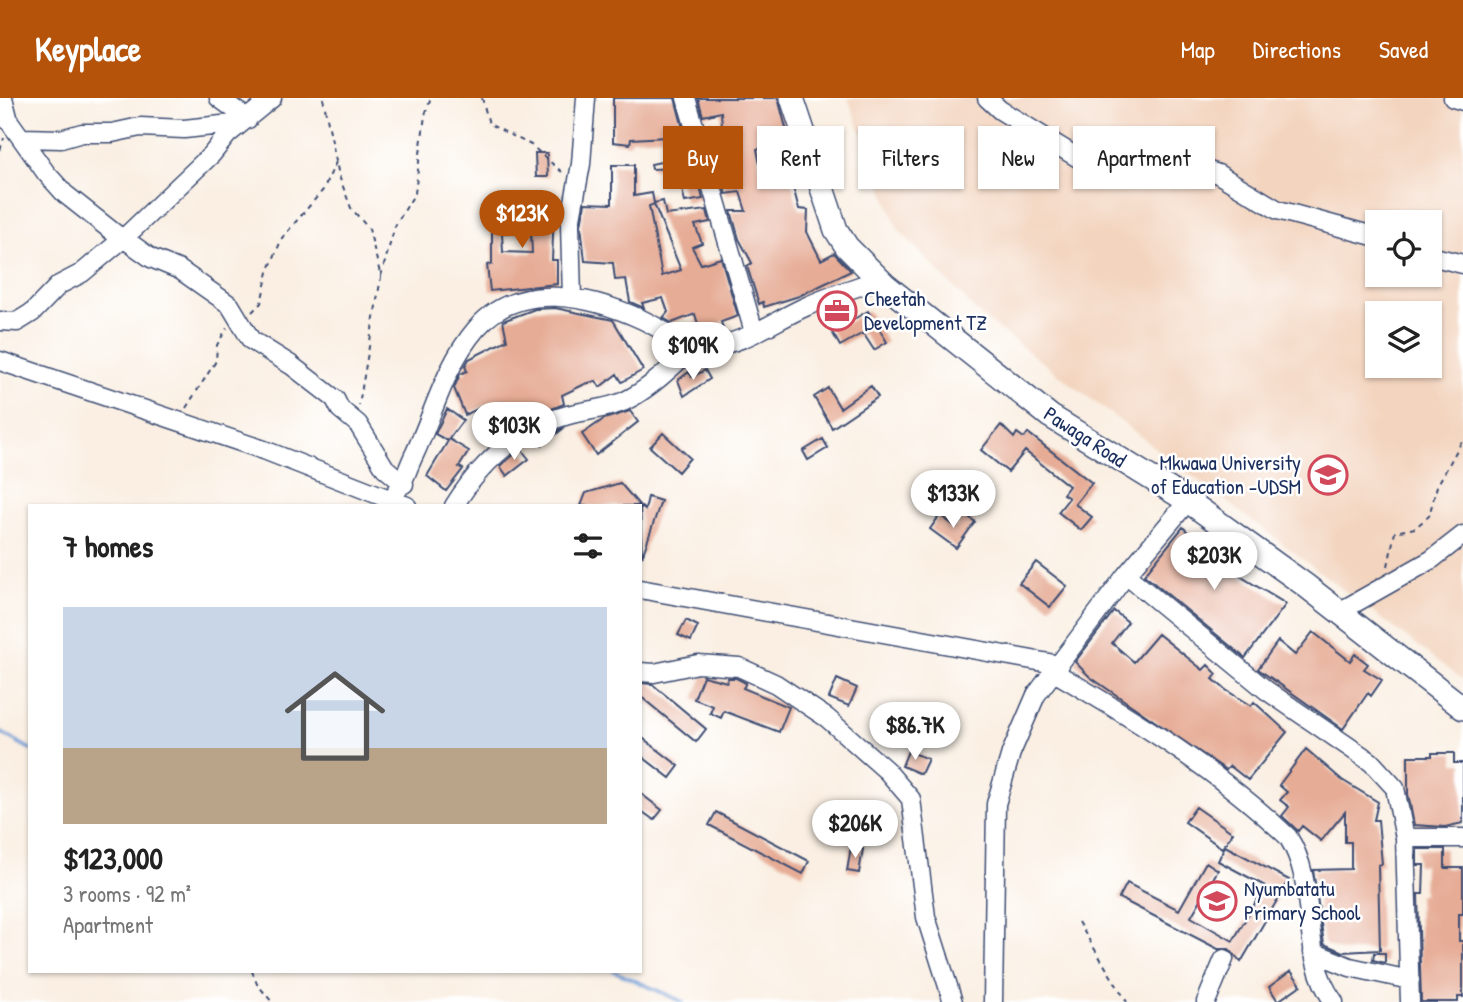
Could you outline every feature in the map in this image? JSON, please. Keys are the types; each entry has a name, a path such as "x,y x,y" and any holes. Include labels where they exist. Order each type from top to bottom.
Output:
{"main road":[{"name":"Pawaga Road","path":"792,98 836,230 847,247 880,279 1050,416 1188,501 1339,612 1463,708"}],"street":[{"path":"3,98 9,121 23,138 35,160 65,194 123,239 230,305 251,340 291,365 335,399 340,409 358,424 385,468 404,484"},
{"path":"219,98 245,121"},
{"path":"0,321 17,322 26,317 59,285 82,273 123,239 272,98"},
{"path":"572,298 570,224 586,98"},
{"path":"686,98 754,331"},
{"path":"987,98 1000,110 1088,164 1106,169 1136,170 1194,166 1218,174 1278,210 1365,234"},
{"path":"1453,98 1463,101"},
{"path":"23,138 61,139 82,133 112,133 140,127 184,128 245,121"},
{"path":"1442,259 1463,264"},
{"path":"0,361 264,450 390,502 404,484 448,372 477,328 494,313 515,302 548,296 572,298 621,311 696,345 719,345 804,307 880,279"},
{"path":"455,504 475,474 493,455 518,437 570,415 622,402 645,390 696,345"},
{"path":"993,1002 996,804 1011,753 1036,695 1126,575 1188,501"},
{"path":"1339,612 1431,560 1463,535"},
{"path":"1126,575 1266,690 1371,762 1395,788 1405,838 1410,1002"},
{"path":"642,589 1057,668 1144,725 1214,776 1288,837 1296,849 1303,878 1313,952 1327,998"},
{"path":"642,671 654,673 698,664 739,667 776,684 827,718 887,772 911,799 926,917 953,1002"},
{"path":"1405,838 1463,838"},
{"path":"1313,952 1350,967 1410,980"},
{"path":"1206,1002 1224,959"}],"path":[{"path":"323,98 336,161 352,208 369,229 381,277"},
{"path":"358,424 365,355 381,277 395,226 415,193 425,115 431,98"},
{"path":"482,98 489,124 531,145 577,185"},
{"path":"181,423 192,396 216,361 218,341 228,326 239,321 261,303 268,272 282,238 323,190 336,161"},
{"path":"1378,590 1395,532 1423,523 1433,509 1437,486 1447,462 1463,439"},
{"path":"1078,922 1127,1002"},
{"path":"253,973 257,984 272,1002"}],"shaded area":[{"name":"Mkwawa University of Education -UDSM","path":"848,98 1463,98 1463,680 981,316 898,229 883,189 964,189 964,126 859,126"}],"building":[{"path":"613,98 675,98 682,126 663,126 663,137 631,139 630,144 613,142"},
{"path":"698,98 778,98 785,126 757,126 757,189 794,189 799,209 808,210 807,232 821,260 834,253 851,271 799,296 764,307 763,302 759,304 747,266 752,263 739,239 731,211 746,211 740,192 726,194 725,189 743,189 743,126 722,126 721,112 703,116"},
{"path":"535,153 547,153 548,177 536,177"},
{"path":"663,162 663,169 652,169 651,164"},
{"path":"612,165 634,165 634,196 652,193 654,203 663,201 666,215 707,210 710,222 695,225 702,243 692,247 701,264 721,258 738,316 721,322 723,328 701,334 695,314 672,323 663,318 668,312 663,298 642,303 644,308 630,302 626,279 615,280 613,263 585,261 581,225 585,203 612,204","holes":["654,204 681,270 662,276 649,206"]},
{"path":"682,189 700,189 703,199 685,202"},
{"path":"492,209 554,211 552,260 557,260 557,284 490,291 487,265 492,264","holes":["531,232 532,253 503,252 502,233"]},
{"path":"555,308 613,320 643,370 622,382 617,374 600,387 596,381 585,384 562,395 564,404 525,420 518,411 498,422 488,404 465,415 454,388 460,374 467,371 465,366 469,359 507,340 503,321 535,309"},
{"path":"837,310 845,324 868,311 887,342 874,350 863,333 840,346 824,318"},
{"path":"705,370 710,379 684,396 678,380 689,372 692,377"},
{"path":"871,386 878,397 832,428 814,397 828,388 840,408"},
{"path":"447,409 463,420 449,439 469,451 459,467 463,469 446,491 427,476 448,441 435,434"},
{"path":"630,411 638,422 596,455 582,434 604,419"},
{"path":"1001,425 1014,438 1017,433 1024,438 1028,433 1092,483 1075,504 1092,517 1081,530 1058,512 1069,498 1063,494 1069,486 1025,451 1008,472 981,450"},
{"path":"507,427 509,430 491,444 487,439"},
{"path":"564,428 542,445 538,439 554,432"},
{"path":"663,433 690,458 678,472 650,447"},
{"path":"823,439 828,448 808,460 803,451"},
{"path":"521,449 529,459 507,476 500,466"},
{"path":"620,483 638,504 582,504 586,493"},
{"path":"648,497 661,501 642,557 642,508 645,510"},
{"path":"965,514 975,522 956,548 930,529 940,515 956,527"},
{"path":"1183,527 1192,537 1232,563 1229,567 1240,576 1286,604 1245,658 1144,575"},
{"path":"1036,562 1067,586 1050,607 1019,583"},
{"path":"1114,611 1128,622 1112,643 1134,662 1158,634 1203,670 1208,665 1217,674 1213,679 1251,706 1254,702 1287,732 1248,780 1230,766 1226,770 1090,677 1075,662"},
{"path":"686,620 698,626 691,641 678,635"},
{"path":"1313,632 1350,661 1355,654 1368,664 1364,669 1382,680 1371,696 1368,693 1343,729 1258,669 1278,641 1295,655"},
{"path":"703,676 727,682 728,678 736,678 746,683 743,688 789,707 779,732 724,711 721,718 710,713 713,706 694,699"},
{"path":"837,679 857,688 849,706 829,698"},
{"path":"642,683 652,684 706,729 696,742 642,698"},
{"path":"642,738 679,766 670,778 642,757"},
{"path":"1306,749 1342,780 1378,802 1374,820 1378,820 1382,864 1378,865 1380,950 1343,952 1324,944 1313,870 1351,869 1351,842 1345,842 1345,812 1321,841 1302,826 1298,831 1282,816 1289,807 1280,800 1287,792 1279,785"},
{"path":"908,751 928,759 921,774 902,766"},
{"path":"1432,753 1454,753 1454,763 1463,763 1463,823 1445,827 1414,825 1408,794 1408,756 1432,756"},
{"path":"642,795 662,810 654,820 642,811"},
{"path":"1196,807 1233,833 1222,848 1185,822"},
{"path":"716,812 809,861 803,874 709,825"},
{"path":"1225,846 1289,880 1241,962 1229,949 1218,949 1119,898 1127,883 1179,910 1206,862 1218,870 1191,917 1233,941 1265,886 1218,861"},
{"path":"851,847 863,849 859,873 847,871"},
{"path":"1417,849 1445,849 1445,868 1463,868 1463,914 1459,914 1459,941 1463,941 1463,997 1458,997 1458,1002 1421,1002 1418,894 1423,894 1424,865 1417,865"},
{"path":"1374,953 1385,953 1385,963 1373,960"},
{"path":"1291,971 1301,985 1278,1001 1269,987"}],"waterway":[{"path":"0,732 28,748"},
{"path":"618,973 683,1002"}],"place":[{"name":"Cheetah Development TZ","path":"837,311"},
{"name":"Mkwawa University of Education -UDSM","path":"1328,475"},
{"name":"Nyumbatatu Primary School","path":"1217,901"}]}
